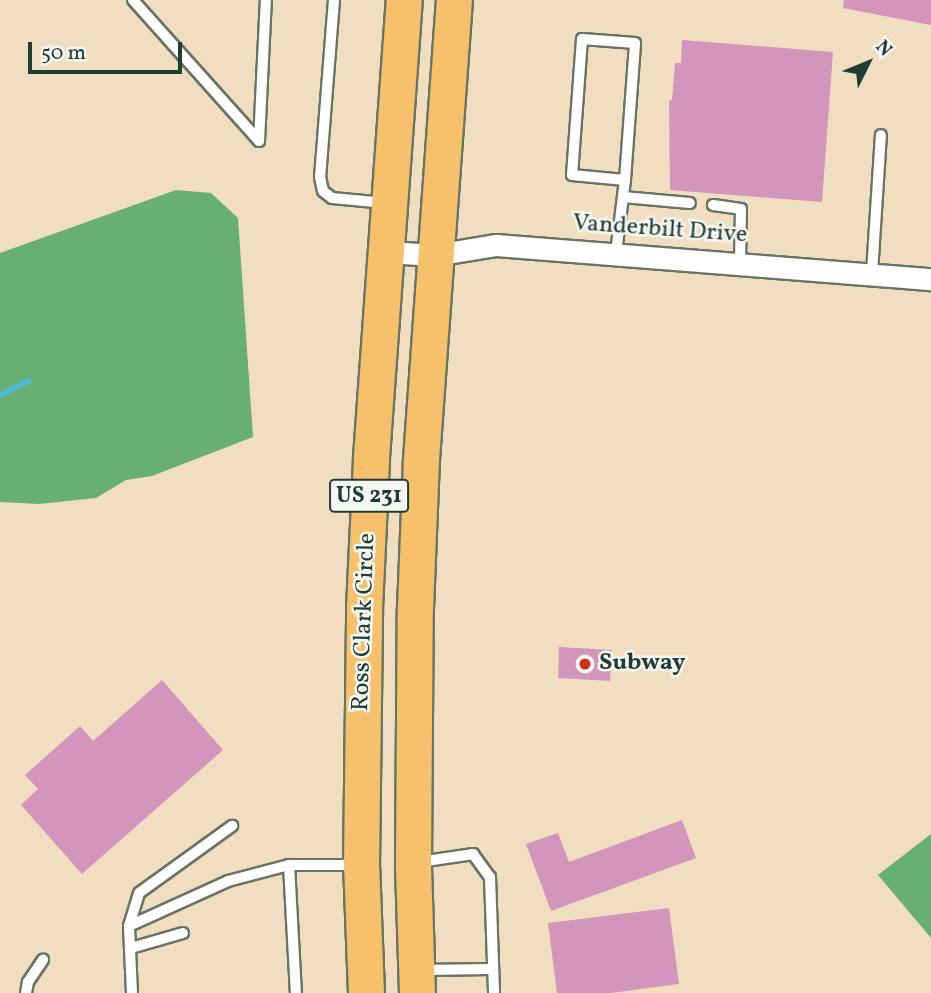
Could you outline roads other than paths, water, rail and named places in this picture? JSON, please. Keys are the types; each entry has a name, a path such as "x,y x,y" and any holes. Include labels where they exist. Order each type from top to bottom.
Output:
{"highway":[{"name":"Ross Clark Circle","path":"366,993 361,865 364,608 404,0"},
{"name":"Ross Clark Circle","path":"416,981 413,863 415,608 435,255 454,0"},
{"path":"364,608 415,608"},
{"path":"361,865 413,863"}],"street":[{"name":"Vanderbilt Drive","path":"386,252 435,255 496,245 931,279"}],"lane":[{"path":"132,0 259,141 265,0"},
{"path":"334,0 320,177 323,191 332,198 389,204"},
{"path":"616,253 625,180 635,43 582,39 572,176 625,180"},
{"path":"872,273 881,135"},
{"path":"623,197 690,203"},
{"path":"712,205 741,209 740,262"},
{"path":"132,993 129,926 139,893 232,826"},
{"path":"413,863 473,854 490,877 493,916 491,969 494,993"},
{"path":"289,865 296,993"},
{"path":"129,926 228,881 289,865 361,865"},
{"path":"131,948 183,933"},
{"path":"26,993 28,982 43,960"},
{"path":"416,981 491,969"}],"waterway":[{"path":"0,395 29,381"}],"place":[{"name":"Subway","path":"585,664"}]}
